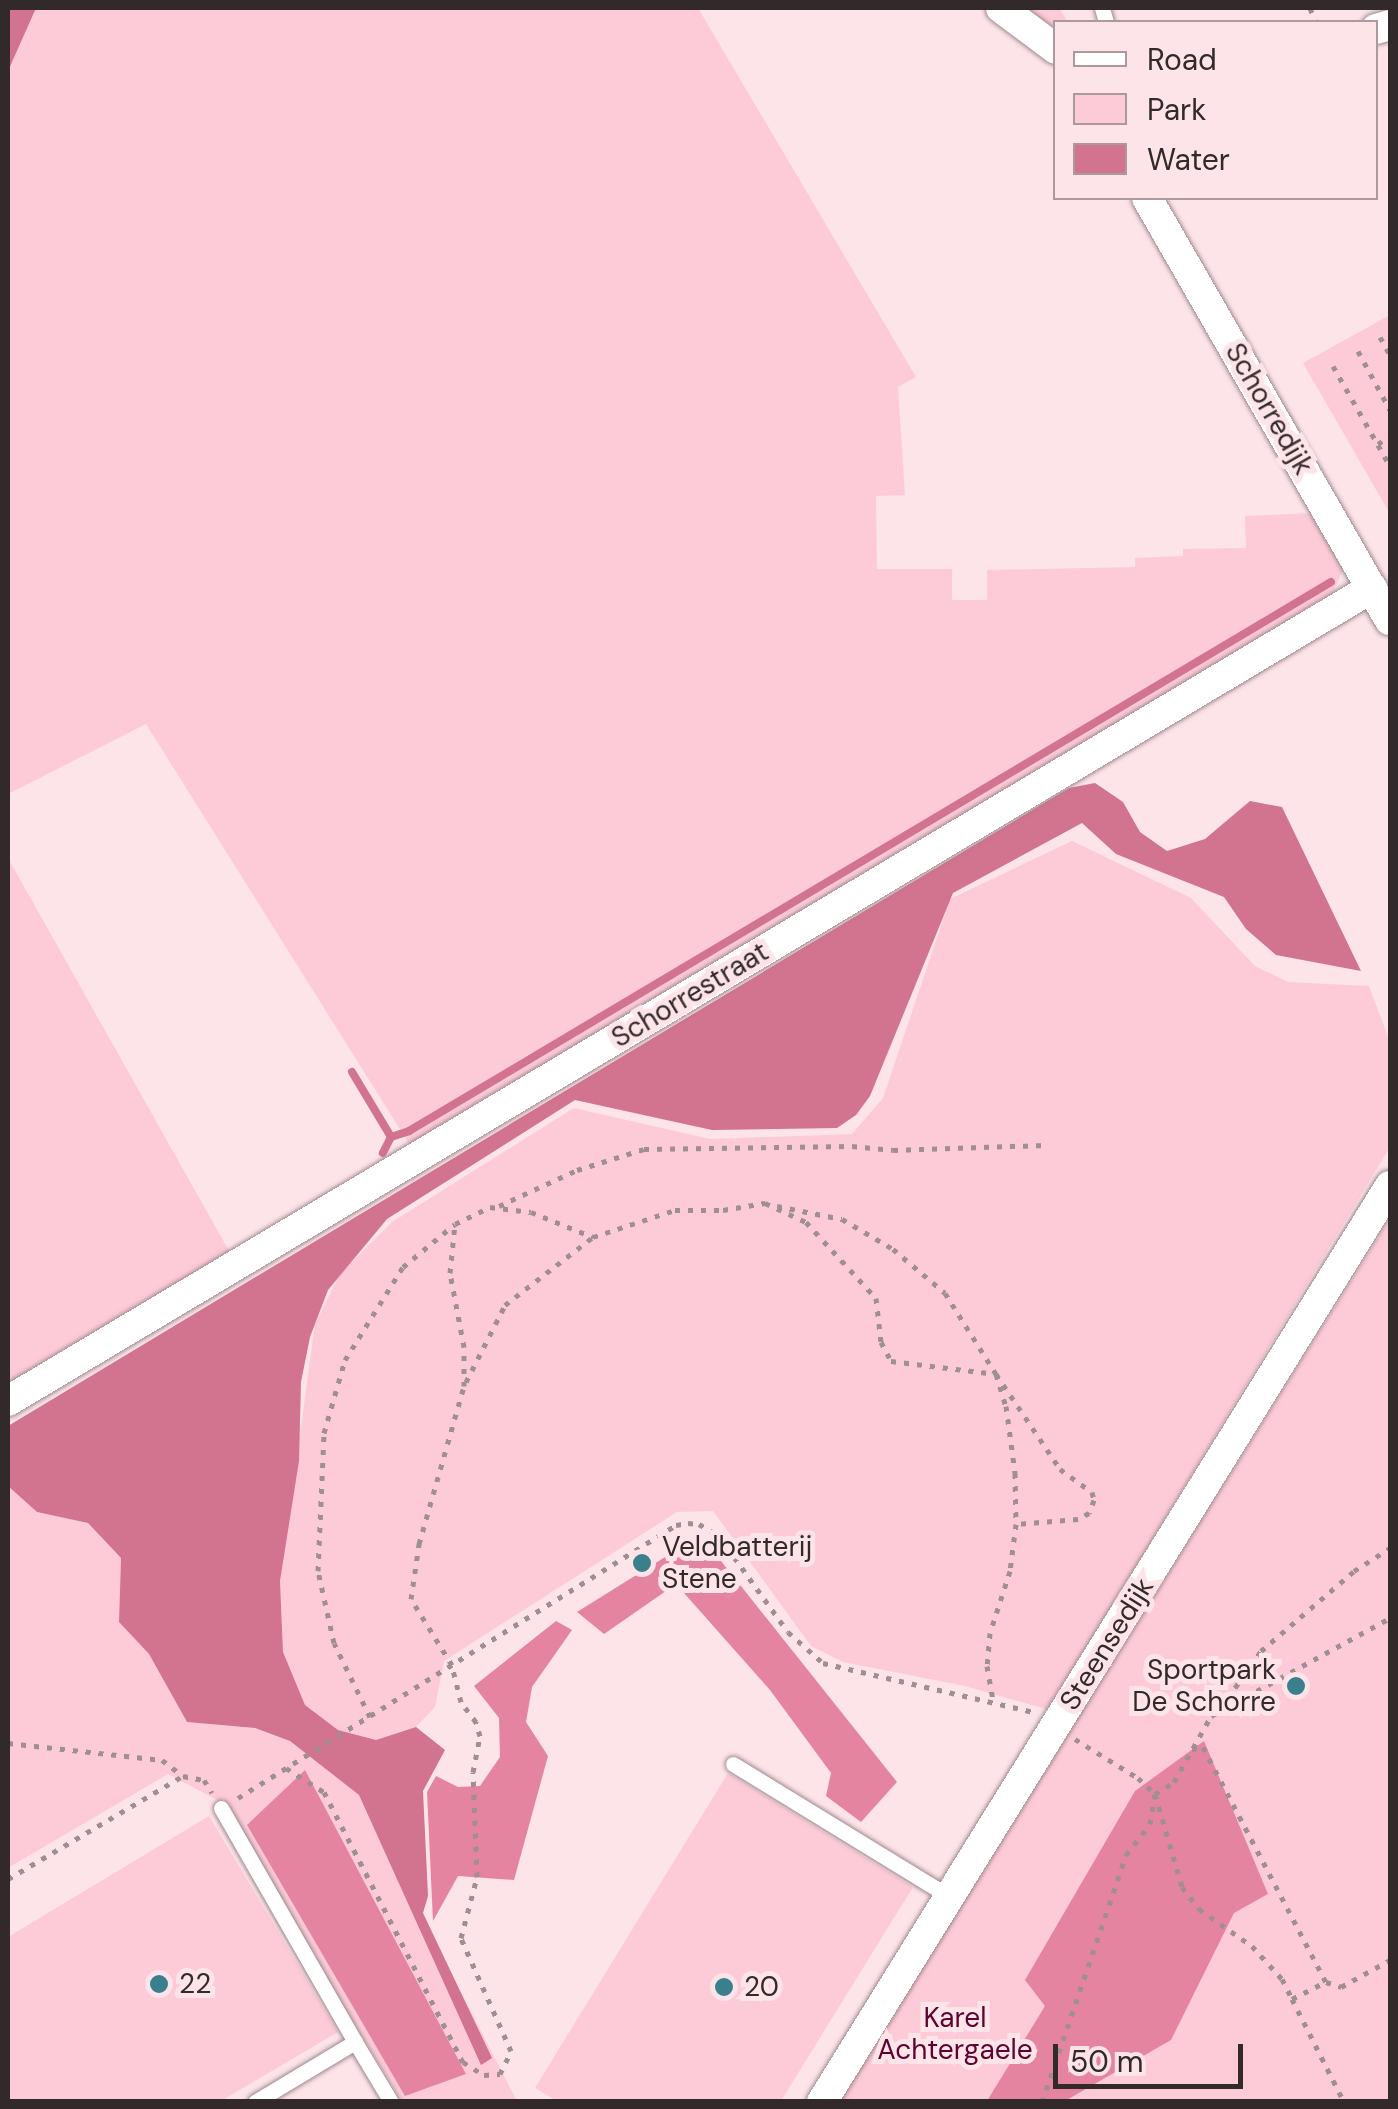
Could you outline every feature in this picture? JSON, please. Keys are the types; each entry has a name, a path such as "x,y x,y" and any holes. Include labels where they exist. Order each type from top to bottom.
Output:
{"street":[{"path":"1001,8 1053,47"},
{"name":"Schorredijk","path":"1148,200 1390,620"},
{"name":"Schorrestraat","path":"8,1401 1372,588"},
{"name":"Steensedijk","path":"822,2102 1390,1186"}],"lane":[{"path":"734,1764 950,1897"},
{"path":"221,1808 392,2102"},
{"path":"256,2102 355,2042"}],"path":[{"path":"1380,337 1390,355"},
{"path":"1358,351 1390,410"},
{"path":"1334,366 1390,466"},
{"path":"1378,444 1390,436"},
{"path":"370,1716 334,1644 318,1570 324,1433 345,1360 403,1267 455,1224 577,1170 644,1149 852,1146 893,1150 1047,1144"},
{"path":"765,1204 806,1222 876,1298 880,1342 891,1361 996,1374"},
{"path":"286,1768 324,1792 463,2062 484,2076 500,2074 511,2052 461,1938 477,1877 473,1772 480,1736 476,1722 461,1702 452,1665 410,1600 419,1544 464,1386 505,1305 592,1236 675,1210 723,1210 765,1204 842,1219 893,1249 945,1293 1060,1469 1092,1492 1094,1500 1089,1512 1078,1519 1016,1524"},
{"path":"497,1208 531,1212 556,1226 592,1236"},
{"path":"455,1224 450,1273 464,1347 464,1386"},
{"path":"994,1704 987,1666 990,1633 1010,1571 1016,1524 1015,1474 1006,1406 996,1374"},
{"path":"8,1744 162,1760 183,1776 204,1780 221,1808 676,1525 688,1523 719,1536 788,1632 823,1663 1058,1722 1138,1778 1155,1794 1182,1887 1199,1909 1252,1946 1282,1979 1344,2102"},
{"path":"1219,1711 1260,1651 1354,1571 1390,1548"},
{"path":"1042,2102 1126,1855 1150,1824 1155,1794 1174,1782 1211,1716 1390,1618"},
{"path":"1192,1749 1203,1747 1326,1982 1341,1987 1390,1960"},
{"path":"8,1879 183,1776"},
{"path":"1292,1999 1326,1982"}],"green space":[{"path":"8,8 698,8 916,377 898,387 905,495 876,496 877,569 952,569 952,600 987,600 987,570 1135,567 1135,558 1183,556 1183,549 1246,548 1245,516 1315,513 1345,565 1331,597 413,1150 146,724 8,794"},
{"path":"1011,8 1059,8 1067,20 1053,20 1053,29"},
{"path":"1390,315 1390,514 1303,363"},
{"path":"1072,841 1191,898 1255,966 1288,982 1369,986 1390,1042 1390,1147 1049,1710 965,1686 843,1662 811,1646 713,1511 677,1512 444,1661 435,1707 416,1727 376,1740 338,1730 305,1705 283,1652 280,1581 315,1324 340,1274 392,1222 574,1108 710,1139 852,1134 883,1098 950,899"},
{"path":"8,858 233,1258 8,1392"},
{"name":"Sportpark De Schorre","path":"1390,1219 1390,2101 839,2101"},
{"path":"8,1486 37,1512 88,1523 121,1558 119,1622 149,1654 187,1722 255,1728 290,1741 359,1795 517,2101 402,2101 217,1800 168,1774 8,1868"},
{"name":"20","path":"728,1773 913,1887 781,2101 557,2101 535,2088"},
{"name":"22","path":"209,1816 338,2032 221,2101 8,2101 8,1937"}],"shaded area":[{"path":"686,1544 713,1551 897,1782 861,1822 826,1796 831,1773 770,1690 676,1584 604,1634 577,1612"},
{"path":"556,1621 572,1630 532,1687 526,1722 548,1756 514,1880 458,1876 433,1921 427,1792 436,1776 458,1787 480,1786 500,1757 499,1718 474,1686"},
{"path":"1204,1741 1268,1894 1234,1913 1171,2040 1065,2101 987,2101 1045,2006 1025,1980 1135,1791"},
{"path":"305,1770 466,2074 405,2096 247,1825"}],"water":[{"path":"8,8 36,8 8,71"},
{"path":"1095,783 1123,802 1140,832 1167,851 1205,839 1250,801 1282,807 1361,971 1276,955 1246,929 1224,897 1116,854 1082,823 953,893 870,1096 856,1115 837,1128 712,1130 575,1100 387,1219 328,1290 310,1337 301,1382 299,1461 280,1581 283,1652 305,1705 338,1730 376,1740 416,1727 445,1750 423,1791 428,1896 423,1913 492,2058 481,2065 359,1795 290,1741 255,1728 187,1722 149,1654 119,1622 121,1558 88,1523 37,1512 8,1486 8,1426 1069,788"}],"waterway":[{"path":"391,1137 409,1131 1331,582"},
{"path":"352,1072 391,1137 383,1153"}],"place":[{"name":"Veldbatterij Stene","path":"642,1563"},
{"name":"Sportpark De Schorre","path":"1296,1686"},
{"name":"22","path":"159,1984"},
{"name":"20","path":"724,1987"}],"park label":[{"name":"Karel Achtergaele","path":"955,2034"}]}
